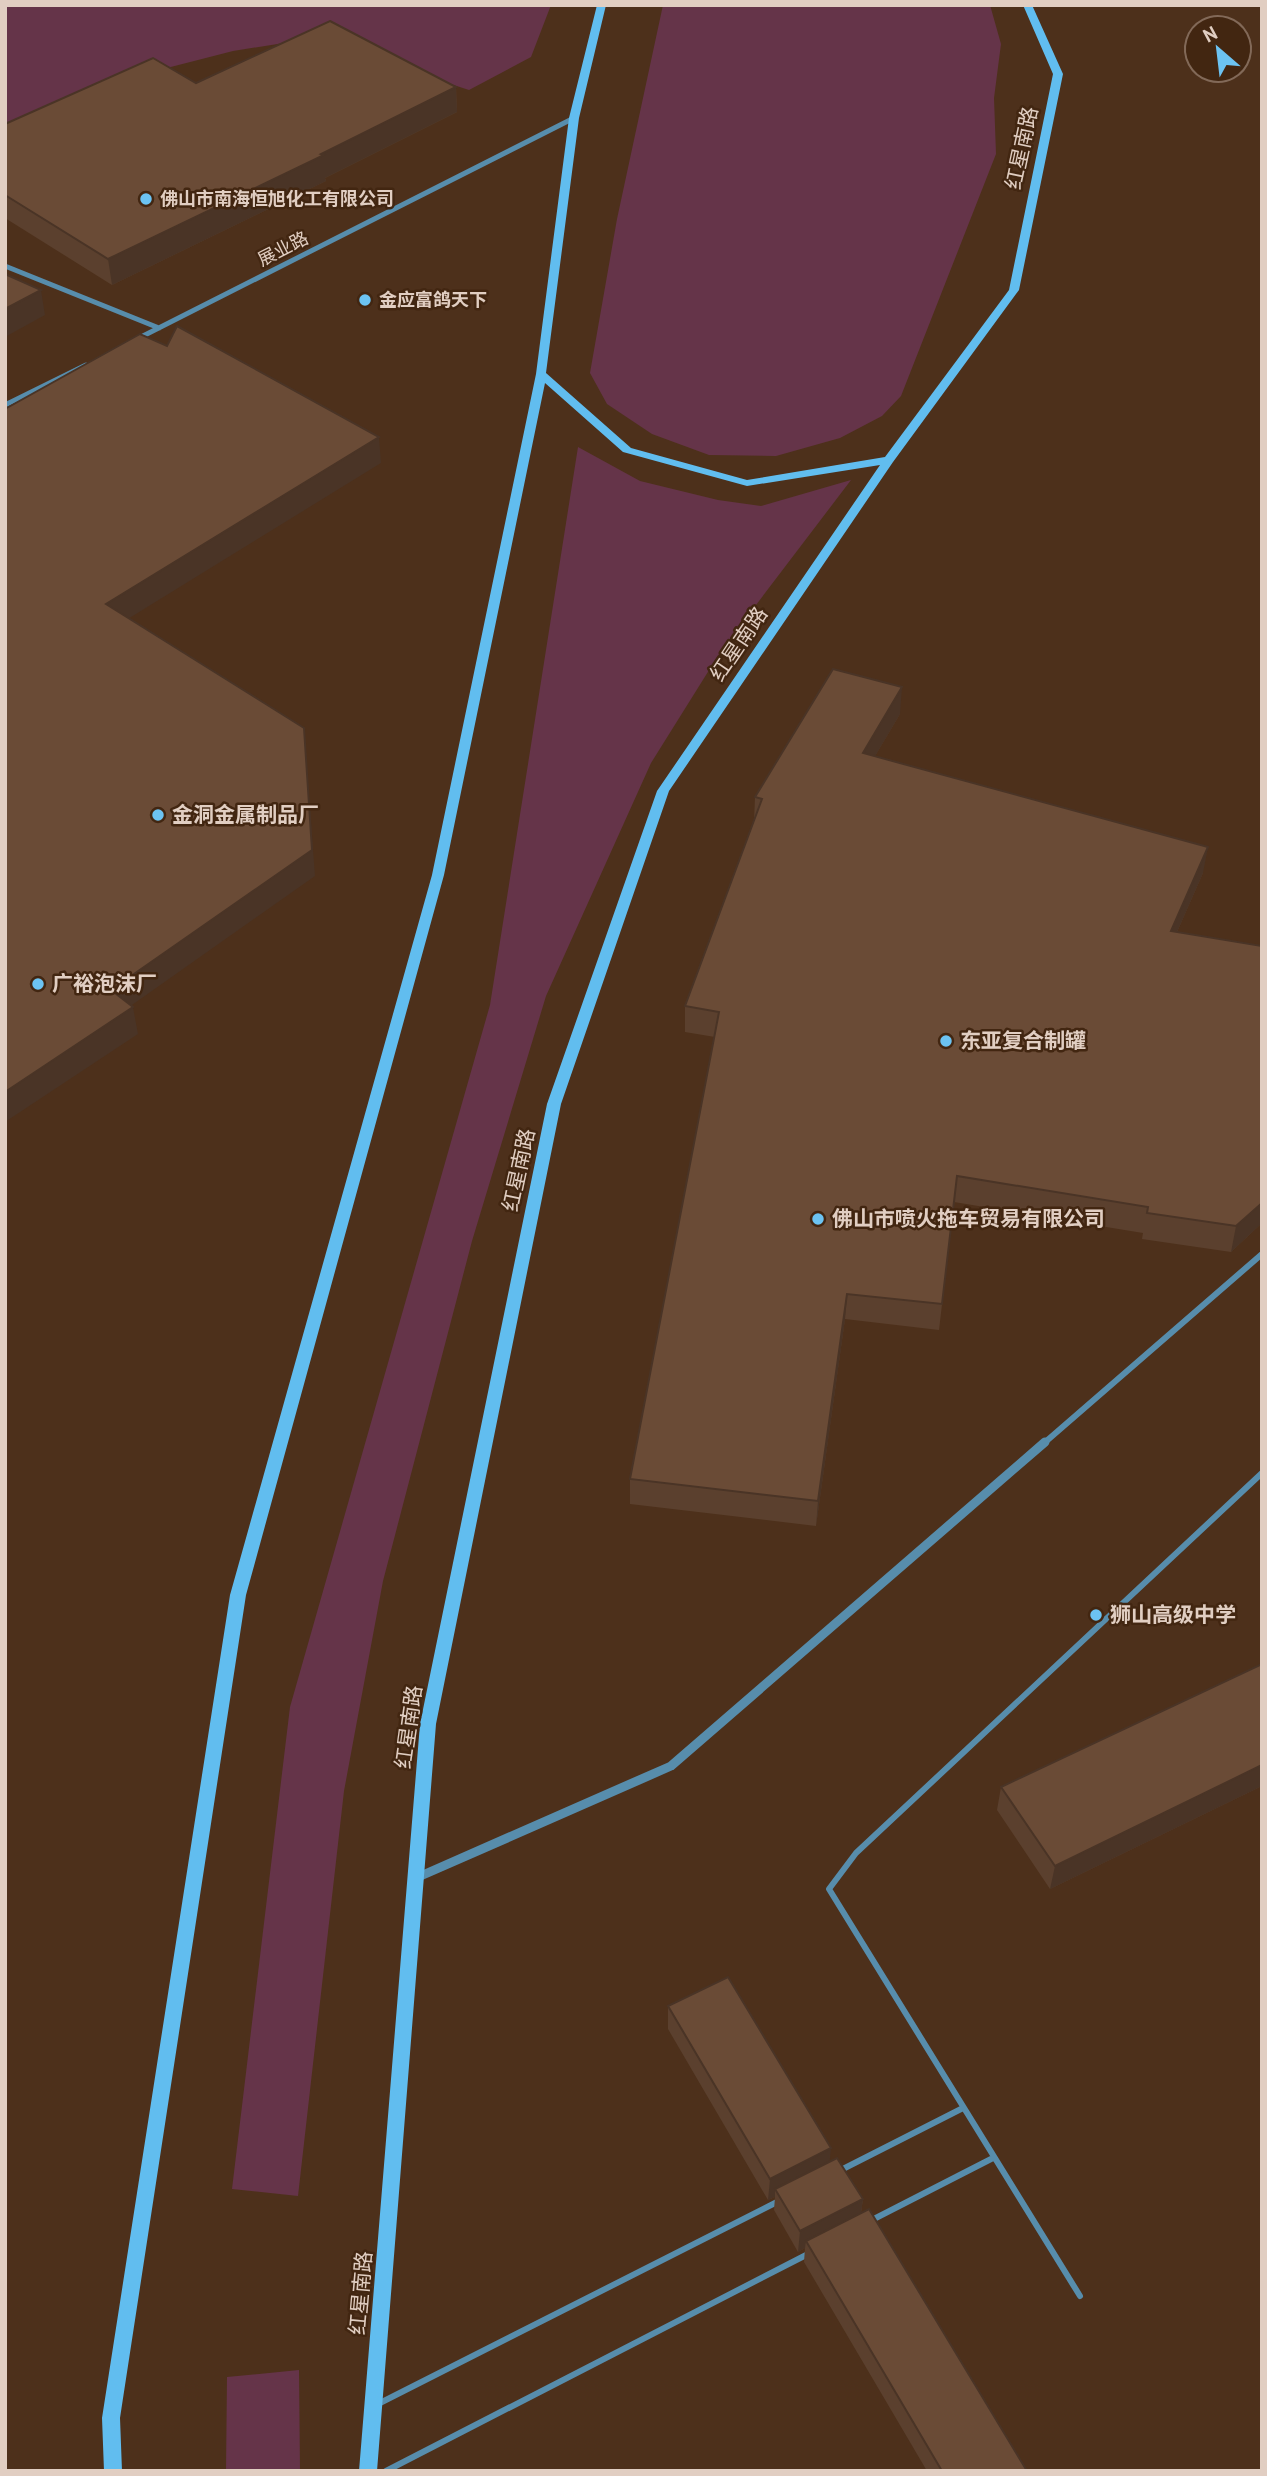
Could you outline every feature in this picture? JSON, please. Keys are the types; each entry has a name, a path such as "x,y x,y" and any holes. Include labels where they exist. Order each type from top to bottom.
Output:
{"main road":[{"path":"113,2471 111,2418 238,1595 438,875 541,374 574,118 602,5"},
{"name":"红星南路","path":"368,2471 428,1724 554,1104 663,791 889,460 1014,290 1059,74 1027,5"},
{"path":"541,374 627,450 747,483 889,460"}],"street":[{"name":"展业路","path":"136,340 574,118"},
{"path":"5,266 159,328"},
{"path":"5,405 88,363"},
{"path":"416,1878 671,1766 1262,1254"}],"lane":[{"path":"1080,2296 829,1889 856,1853 1262,1473"},
{"path":"831,2175 963,2108"},
{"path":"861,2226 993,2158"},
{"path":"373,2406 783,2199"},
{"path":"386,2471 813,2251"}],"shaded area":[{"path":"5,5 551,5 531,57 469,90 426,76 334,35 233,51 124,79 5,133"},
{"path":"663,5 990,5 1001,44 994,98 996,154 901,396 882,416 840,438 776,456 709,455 652,434 607,404 590,373 617,219"},
{"path":"578,447 640,481 718,500 761,506 851,480 721,651 651,763 546,996 472,1241 383,1581 344,1791 298,2196 232,2189 290,1707 490,1005"},
{"path":"299,2370 300,2471 226,2471 227,2377"}],"building":[{"path":"330,21 456,87 321,154 324,155 108,259 5,195 5,124 153,58 196,83"},
{"path":"5,274 41,290 5,309"},
{"path":"177,326 379,437 106,604 304,728 312,850 111,990 133,1007 5,1092 5,409 140,334 167,346"},
{"path":"833,669 902,687 863,753 1208,847 1171,931 1262,946 1262,1203 1236,1226 1147,1213 1148,1207 957,1176 942,1304 847,1294 818,1501 630,1479 719,1012 685,1006 762,799 755,797"},
{"path":"1262,1664 1262,1765 1055,1866 1001,1787"},
{"path":"728,1977 831,2148 770,2179 668,2006"},
{"path":"837,2158 863,2199 800,2231 775,2189"},
{"path":"869,2209 1027,2471 942,2471 806,2241"}],"place":[{"name":"佛山市南海恒旭化工有限公司","path":"146,199"},
{"name":"金应富鸽天下","path":"365,300"},
{"name":"金洞金属制品厂","path":"158,815"},
{"name":"广裕泡沫厂","path":"38,984"},
{"name":"东亚复合制罐","path":"946,1041"},
{"name":"佛山市喷火拖车贸易有限公司","path":"818,1219"},
{"name":"狮山高级中学","path":"1096,1615"}]}
